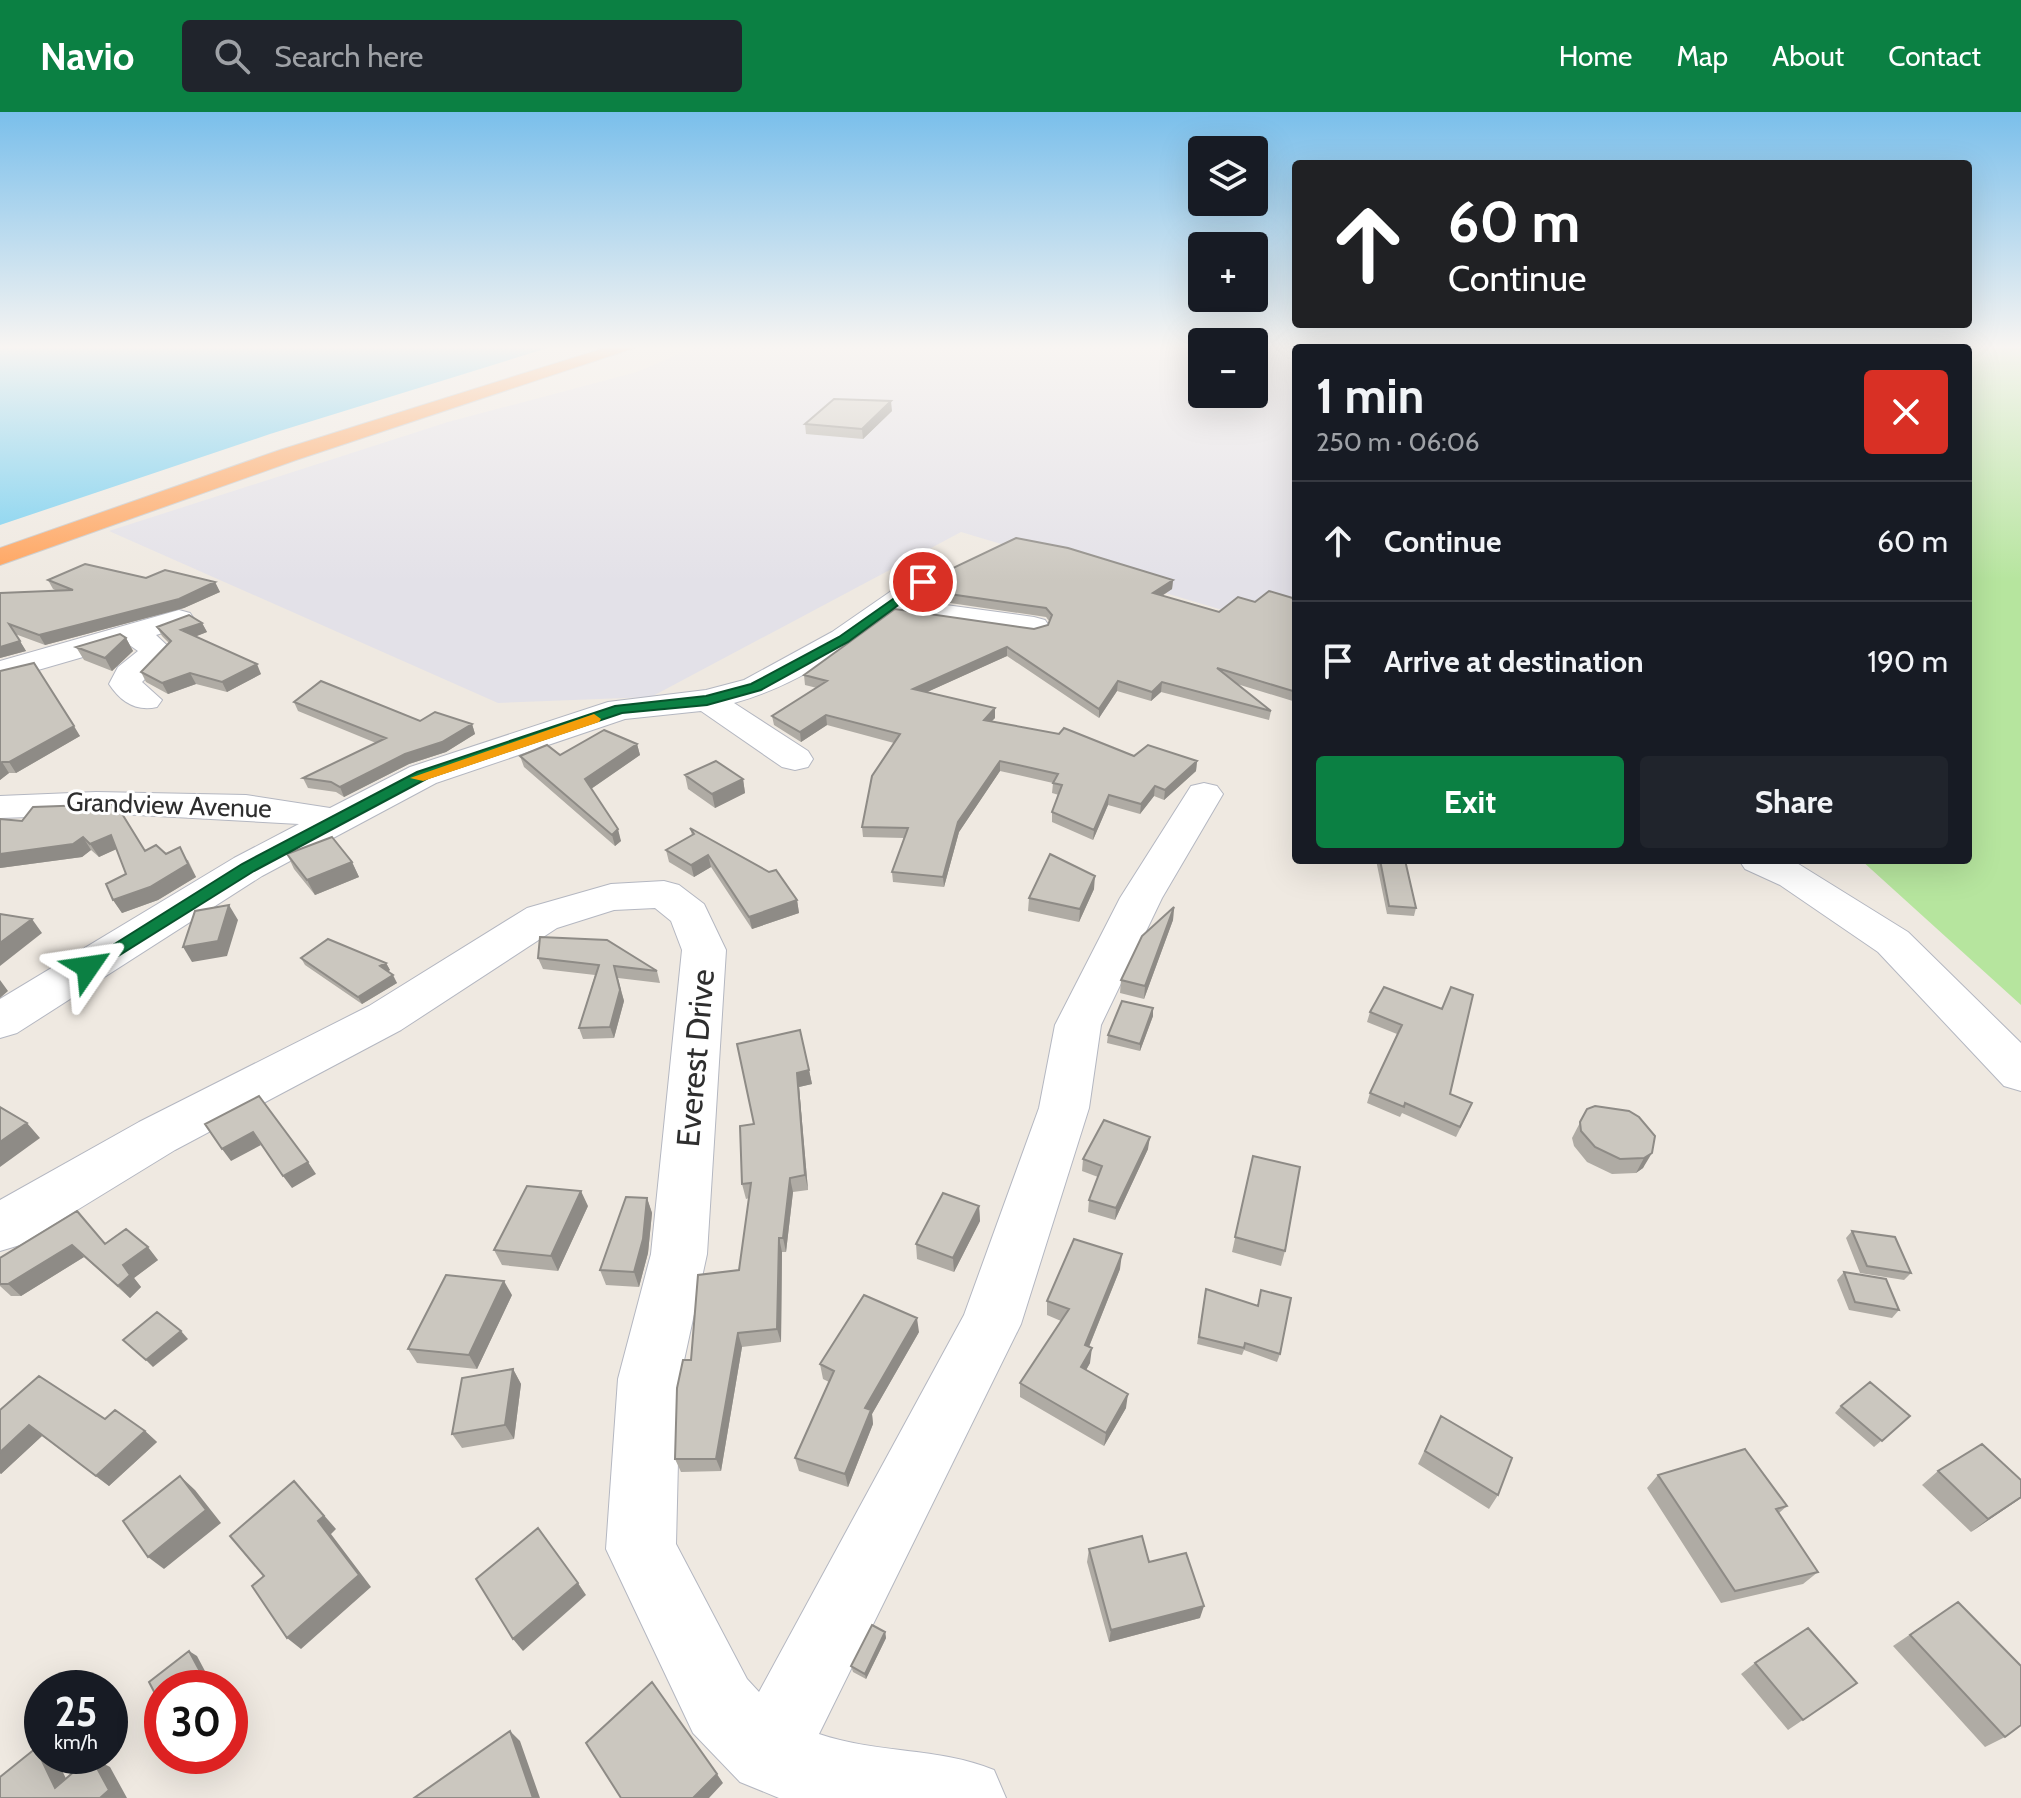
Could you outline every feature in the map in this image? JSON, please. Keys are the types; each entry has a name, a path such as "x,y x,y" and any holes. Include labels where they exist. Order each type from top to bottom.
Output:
{"highway":[{"path":"0,542 342,425"},
{"path":"0,557 288,455 383,425"}],"street":[{"path":"333,821 423,775 620,709 707,700 756,687 843,639 923,582"},
{"path":"891,606 1034,626"},
{"path":"0,671 179,619"},
{"path":"133,633 157,651 129,674 125,684 145,700"},
{"path":"707,700 795,759"},
{"path":"767,1755 991,1324 1064,1108 1078,1025 1141,898 1204,794"},
{"name":"Grandview Avenue","path":"0,807 67,801 227,806 302,810 333,821"},
{"name":"Grandview Avenue","path":"0,1021 248,867 333,821"},
{"path":"1768,864 1794,876 1893,942 2021,1073"},
{"name":"Everest Drive","path":"0,1228 157,1136 385,1018 542,918 611,897 664,894 689,914 704,950 679,1254 649,1379 641,1549 720,1706 767,1755 849,1792 966,1798"}],"shaded area":[{"path":"440,425 1292,425 1292,631 961,532 651,697 498,703 109,531"}],"green space":[{"path":"1972,425 2021,425 2021,1005 1865,864 1972,864"}],"water":[{"path":"0,425 300,425 270,434 0,525"}],"building":[{"path":"813,425 866,425 862,429"},
{"path":"1016,538 1068,548 1173,580 1153,593 1219,612 1238,597 1255,602 1269,591 1292,598 1292,691 1217,668 1271,711 1162,682 1152,692 1118,681 1099,709 1007,647 913,689 995,708 984,720 1059,734 1064,728 1134,756 1148,745 1197,761 1165,790 1155,786 1141,804 1109,795 1094,830 1052,812 1062,785 1053,783 1058,774 1000,761 958,822 943,877 892,872 908,828 862,827 872,776 900,734 826,715 800,732 772,716 827,681 804,675 895,609 1034,629 1048,625 1052,615 1046,608 922,590 955,567"},
{"path":"85,564 146,578 165,570 215,582 179,599 39,635 9,624 20,641 0,647 0,593 73,590 48,580"},
{"path":"189,615 202,623 181,630 257,664 222,682 190,673 162,683 141,672 171,641 157,627"},
{"path":"120,634 126,638 105,658 76,647"},
{"path":"34,663 74,726 0,764 0,671"},
{"path":"321,681 420,721 435,712 472,724 442,742 405,754 340,787 331,782 303,778 386,738 294,702"},
{"path":"604,730 637,744 585,779 618,829 612,835 520,756 547,745 560,755"},
{"path":"716,761 743,779 712,794 685,775"},
{"path":"116,804 145,851 156,845 166,854 180,847 188,864 150,887 113,900 106,884 126,874 111,835 90,844 83,837 73,844 0,854 0,819 22,821 33,807"},
{"path":"690,828 769,872 776,870 797,900 749,917 708,855 691,865 666,850 694,834"},
{"path":"332,837 352,862 307,880 287,854"},
{"path":"1050,854 1095,876 1080,909 1029,898"},
{"path":"1381,864 1406,864 1416,908 1389,906"},
{"path":"229,905 218,941 183,947 195,911"},
{"path":"1174,907 1145,986 1121,980 1142,936"},
{"path":"0,914 32,919 0,943"},
{"path":"540,937 607,940 657,971 614,966 620,990 610,1027 579,1028 599,965 538,958"},
{"path":"328,939 386,963 380,966 393,975 358,997 301,958"},
{"path":"1384,987 1442,1009 1451,987 1473,995 1450,1094 1472,1103 1460,1127 1405,1103 1404,1107 1370,1093 1402,1025 1370,1012"},
{"path":"1122,1001 1153,1008 1140,1044 1108,1035"},
{"path":"800,1030 809,1070 797,1073 805,1175 790,1178 783,1238 779,1238 777,1329 738,1333 716,1459 675,1459 677,1388 683,1360 691,1360 698,1275 739,1270 751,1183 742,1184 740,1126 754,1124 737,1044"},
{"path":"259,1096 308,1162 283,1176 253,1132 222,1149 205,1124"},
{"path":"1595,1106 1629,1111 1639,1117 1655,1136 1652,1153 1644,1158 1620,1159 1595,1147 1581,1131 1580,1122 1587,1109"},
{"path":"0,1107 27,1123 0,1142"},
{"path":"1104,1120 1150,1137 1116,1208 1089,1200 1102,1166 1083,1159"},
{"path":"1253,1156 1300,1167 1285,1251 1235,1237"},
{"path":"527,1186 581,1191 551,1256 494,1250"},
{"path":"943,1193 979,1206 953,1258 916,1244"},
{"path":"626,1197 647,1198 643,1239 634,1272 600,1270"},
{"path":"77,1211 105,1244 126,1229 148,1247 123,1265 130,1275 118,1286 72,1245 8,1284 0,1284 0,1258"},
{"path":"1852,1231 1895,1237 1911,1273 1867,1266"},
{"path":"1074,1239 1122,1254 1085,1345 1092,1348 1081,1367 1128,1394 1106,1433 1020,1383 1069,1309 1047,1301"},
{"path":"1844,1272 1886,1279 1899,1310 1855,1302"},
{"path":"446,1275 504,1281 469,1355 408,1349"},
{"path":"1206,1289 1258,1306 1261,1290 1291,1298 1280,1354 1245,1343 1244,1348 1199,1337"},
{"path":"864,1295 917,1318 865,1408 871,1410 845,1474 795,1458 834,1371 820,1364"},
{"path":"157,1312 181,1331 146,1360 123,1340"},
{"path":"513,1369 505,1425 452,1434 462,1378"},
{"path":"39,1376 105,1419 115,1410 145,1431 96,1476 29,1425 0,1452 0,1410"},
{"path":"1870,1382 1910,1416 1882,1441 1841,1406"},
{"path":"1441,1416 1512,1458 1498,1495 1425,1451"},
{"path":"1982,1444 2021,1480 2021,1497 1988,1519 1938,1471"},
{"path":"1745,1449 1787,1506 1776,1509 1818,1572 1735,1591 1658,1475"},
{"path":"180,1476 206,1510 148,1557 123,1521"},
{"path":"294,1481 324,1516 318,1521 359,1575 287,1638 252,1586 264,1576 230,1536"},
{"path":"538,1528 578,1583 513,1639 476,1579"},
{"path":"1142,1536 1149,1562 1186,1553 1204,1606 1111,1630 1089,1549"},
{"path":"1958,1602 2021,1666 2021,1725 2005,1737 1910,1635"},
{"path":"872,1625 885,1632 865,1674 851,1666"},
{"path":"1808,1628 1857,1683 1803,1720 1755,1663"},
{"path":"189,1651 199,1670 164,1670"},
{"path":"652,1682 717,1774 693,1798 621,1798 586,1743"},
{"path":"510,1731 533,1798 414,1798"},
{"path":"24,1758 24,1774 48,1774 55,1788 71,1774 100,1774 109,1790 100,1798 0,1798 0,1777"}],"slow traffic":[{"path":"417,778 594,719"}],"route":[{"path":"88,967 248,867 423,775 553,734 620,709 707,700 756,687 843,639 923,582"}]}
